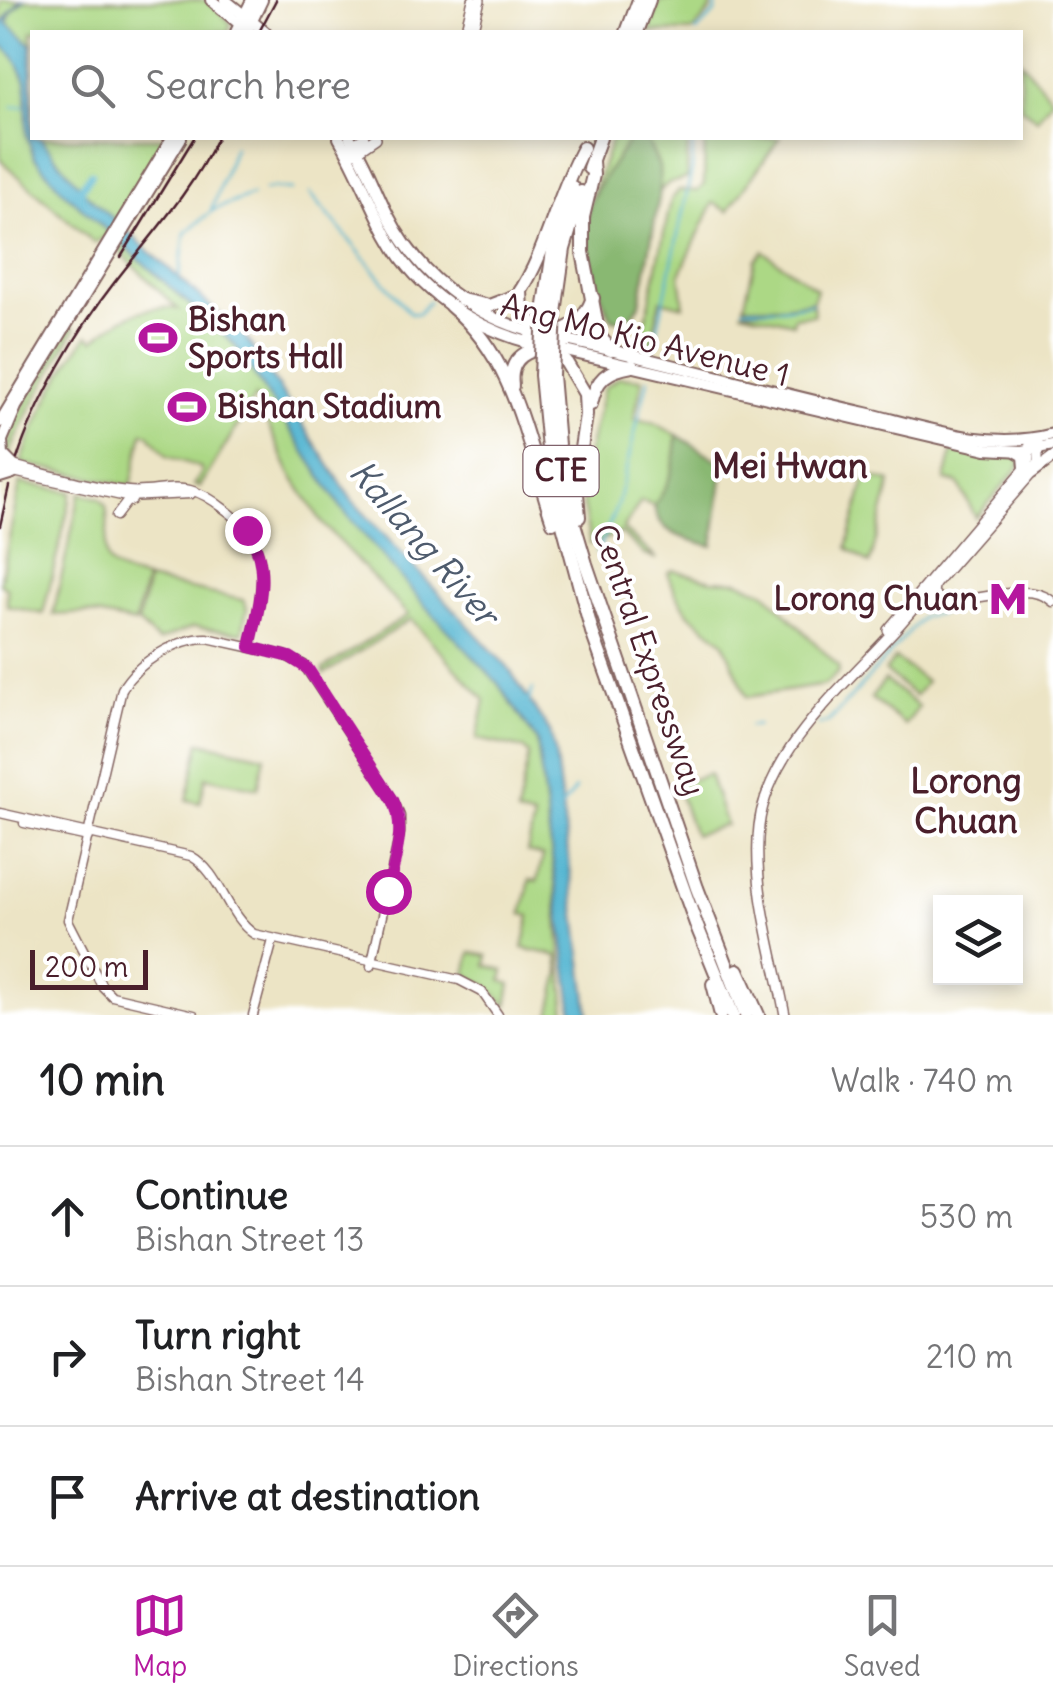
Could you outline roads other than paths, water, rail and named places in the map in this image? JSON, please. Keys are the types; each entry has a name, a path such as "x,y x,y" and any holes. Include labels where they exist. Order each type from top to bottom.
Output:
{"highway":[{"path":"628,30 639,0"},
{"path":"638,30 649,0"},
{"path":"456,303 498,305 521,290 588,149"},
{"path":"588,149 593,175 582,232 585,264 599,336 611,350"},
{"name":"Central Expressway","path":"588,149 550,312 546,375 551,480 592,632 732,1015"},
{"path":"521,290 524,316 582,384 587,404 576,482 586,564"},
{"path":"513,393 511,371 517,358 580,323 594,296"},
{"path":"456,303 484,340 513,393 532,444 553,523 563,536"},
{"path":"584,431 601,378 632,366"},
{"name":"Central Expressway","path":"546,375 562,480 586,564 694,878 746,1015"},
{"path":"694,878 700,882 758,1015"},
{"path":"696,924 722,1015"}],"main road":[{"path":"211,0 242,27"},
{"path":"225,0 242,27"},
{"path":"233,0 242,0"},
{"path":"469,30 477,0"},
{"path":"242,27 258,2"},
{"path":"258,2 265,30"},
{"path":"124,225 171,140"},
{"path":"0,422 180,140"},
{"name":"Ang Mo Kio Avenue 1","path":"354,146 414,257 456,303 548,341 632,366 938,438 1011,451 1034,444"},
{"path":"13,469 3,456 1,443 16,407 114,240"},
{"name":"Ang Mo Kio Avenue 1","path":"548,341 611,350 902,422 988,440 1034,444"},
{"path":"1034,444 1053,434"},
{"path":"1034,444 1053,445"},
{"path":"1029,471 1034,444"},
{"path":"1011,451 1024,456 1029,471"},
{"path":"782,1015 755,864 755,830 764,790 789,743 1029,471 1053,458"},
{"path":"0,469 13,469"},
{"path":"920,595 955,554"},
{"path":"934,583 933,593 941,601"}],"street":[{"path":"13,469 100,492 142,497"},
{"path":"13,469 127,491 186,489 203,494 229,512 254,541 262,563 261,596 249,645"},
{"path":"100,492 116,516 126,502 142,497 197,496 243,531 254,551 258,574 249,645"},
{"path":"920,595 941,601 1036,592 1053,602"},
{"path":"194,1015 115,998 102,986 68,920 113,699 124,676 186,636 207,634 293,653 312,666 402,807 404,841 374,964"},
{"path":"0,816 195,858 205,866 243,926 254,934 272,942 467,988 496,1015"},
{"path":"253,1015 272,942"}],"water":[{"path":"24,0 7,23 30,43 30,140 42,140 88,196 246,338 352,500 509,669 550,732 589,1015 573,1015 537,741 497,682 342,509 234,344 65,193 34,157 27,136 26,81 15,58 0,43 0,25"}],"waterway":[{"path":"698,30 715,13 717,0"},
{"path":"12,107 25,106"},
{"path":"653,351 692,169 693,140"},
{"path":"211,211 234,147"},
{"path":"81,196 81,188 91,174"},
{"path":"265,190 273,188"},
{"path":"274,188 292,190"},
{"path":"310,193 410,313 418,314 429,301"},
{"path":"179,277 185,233 213,210 252,195"},
{"path":"743,308 812,303"},
{"path":"597,553 617,506 648,379"},
{"path":"819,725 837,713 922,617 958,609"},
{"path":"528,702 533,689"},
{"path":"749,726 757,725"},
{"path":"561,808 575,789"}],"railway":[{"path":"260,30 276,0"},
{"path":"121,257 193,140"},
{"path":"17,459 35,414 72,344 100,301 183,195 216,140"},
{"path":"0,526 9,486"}],"place":[{"name":"Bishan Sports Hall","path":"158,338"},
{"name":"Bishan Stadium","path":"187,407"},
{"name":"Lorong Chuan","path":"1008,599"}],"district":[{"name":"Mei Hwan","path":"790,466"},
{"name":"Lorong Chuan","path":"966,801"}],"water label":[{"name":"Kallang River","path":"424,543"}]}
